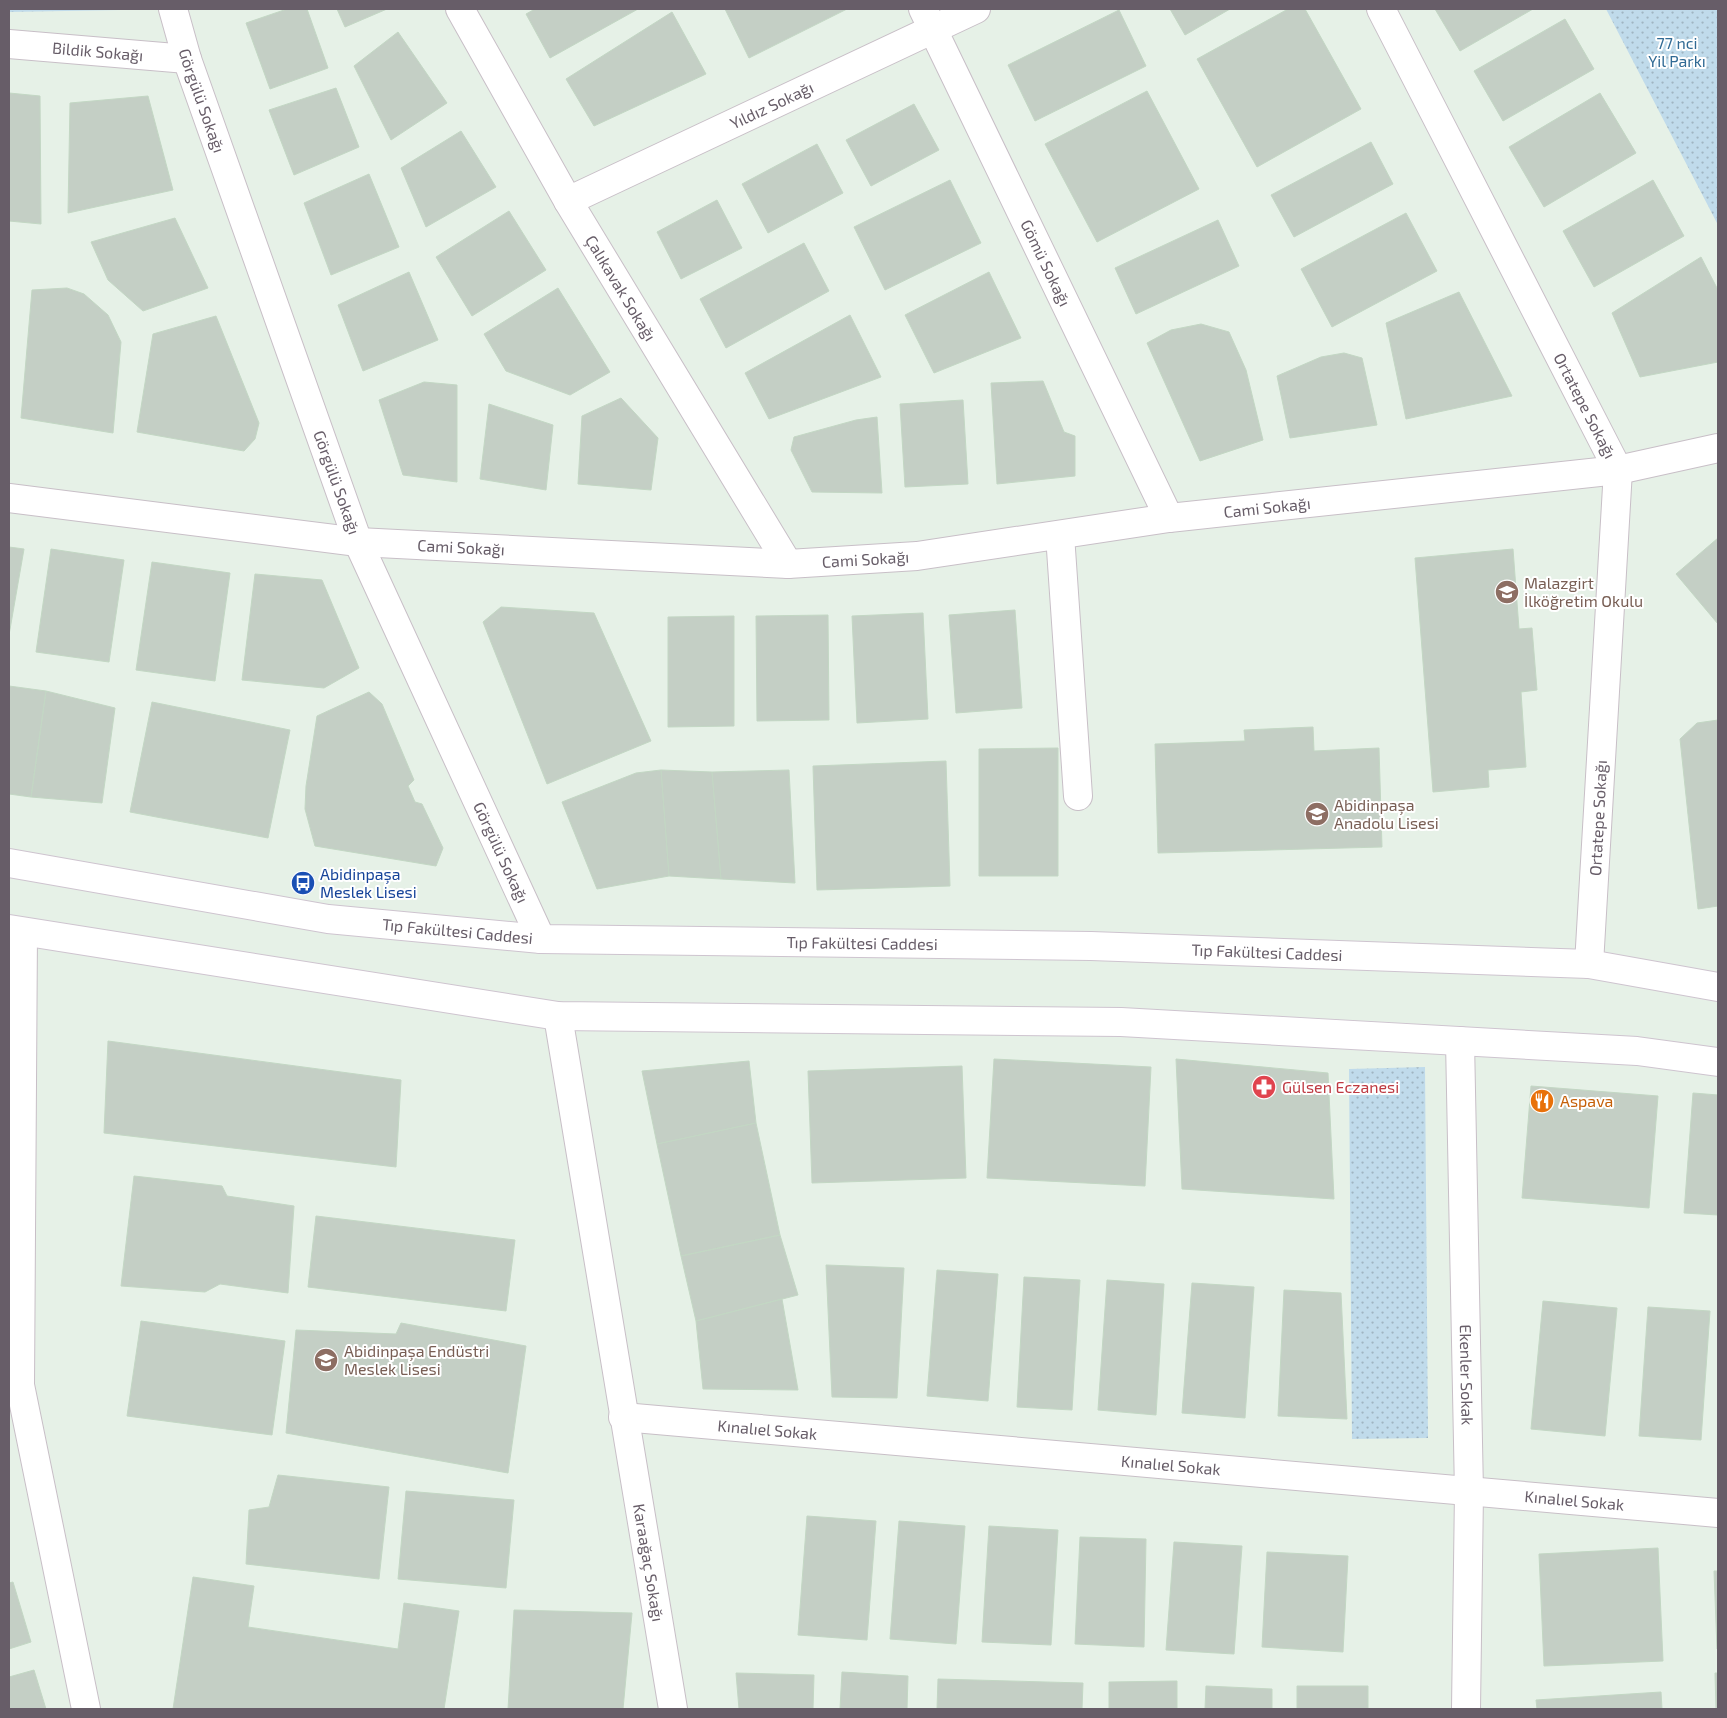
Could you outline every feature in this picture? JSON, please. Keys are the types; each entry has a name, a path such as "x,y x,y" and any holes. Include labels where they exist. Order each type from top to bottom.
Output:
{"street":[{"name":"Görgülü Sokağı","path":"173,9 187,59 358,542 541,939"},
{"name":"Çalıkavak Sokağı","path":"460,9 568,201 788,564"},
{"name":"Yıldız Sokağı","path":"568,201 928,18 976,9"},
{"name":"Ortatepe Sokağı","path":"1381,9 1618,470 1589,964"},
{"name":"Gömü Sokağı","path":"928,18 1169,518"},
{"name":"Bildik Sokağı","path":"9,44 187,59"},
{"name":"Cami Sokağı","path":"9,498 358,542 788,564 917,556 1169,518 1618,470 1718,448"},
{"path":"1060,534 1078,796"},
{"name":"Tıp Fakültesi Caddesi","path":"9,863 328,919 541,939 1091,946 1589,964 1718,987"},
{"path":"86,1709 20,1385 16,930 558,1016 1120,1022 1637,1051 1718,1062"},
{"name":"Karaağaç Sokağı","path":"558,1016 623,1417 673,1709"},
{"name":"Ekenler Sokak","path":"1460,1041 1469,1492 1466,1709"},
{"name":"Kınalıel Sokak","path":"623,1417 1718,1513"}],"green space":[{"path":"9,9 120,9 121,10 9,12"},
{"name":"77 nci Yil Parkı","path":"1606,9 1718,9 1718,225"},
{"path":"1425,1067 1428,1438 1352,1439 1349,1069"}],"building":[{"path":"287,9 307,9 328,68 270,89 246,23"},
{"path":"337,9 387,9 345,27"},
{"path":"535,9 638,9 550,58 526,14"},
{"path":"725,9 847,9 749,58"},
{"path":"1170,9 1230,9 1185,35"},
{"path":"1288,9 1305,9 1361,109 1257,167 1197,59"},
{"path":"1435,9 1533,9 1460,51"},
{"path":"1119,10 1146,66 1035,121 1008,65"},
{"path":"672,12 706,74 594,126 566,79"},
{"path":"1565,19 1594,69 1503,121 1474,71"},
{"path":"398,32 447,103 391,140 354,66"},
{"path":"336,88 359,147 294,175 269,110"},
{"path":"1147,91 1199,189 1097,242 1045,144"},
{"path":"9,93 40,96 41,224 9,221"},
{"path":"1600,93 1636,153 1544,207 1509,147"},
{"path":"148,96 173,190 68,213 70,103"},
{"path":"914,104 939,150 871,186 846,140"},
{"path":"461,131 496,187 426,227 401,168"},
{"path":"1371,142 1393,184 1294,237 1271,195"},
{"path":"817,144 843,193 768,233 742,184"},
{"path":"369,174 399,247 331,275 304,203"},
{"path":"950,180 981,243 885,290 854,227"},
{"path":"1653,180 1684,236 1594,287 1563,231"},
{"path":"717,200 742,248 681,279 657,232"},
{"path":"509,211 546,270 472,316 436,257"},
{"path":"1406,213 1437,271 1332,327 1301,269"},
{"path":"175,218 208,288 143,311 108,280 91,242"},
{"path":"1218,220 1239,266 1136,314 1115,268"},
{"path":"804,243 829,291 726,348 700,299"},
{"path":"1701,257 1718,290 1718,362 1640,377 1612,313"},
{"path":"409,272 438,340 363,371 338,305"},
{"path":"989,272 1021,338 934,373 905,315"},
{"path":"67,288 84,294 108,315 121,342 113,433 21,418 32,290"},
{"path":"558,288 610,372 570,395 506,371 484,334"},
{"path":"1459,292 1512,396 1406,419 1386,323"},
{"path":"850,315 881,377 769,419 745,373"},
{"path":"216,316 259,423 255,439 244,451 137,432 153,334"},
{"path":"1201,324 1229,332 1246,370 1263,440 1200,461 1147,343 1171,330"},
{"path":"1344,353 1362,358 1377,425 1290,438 1277,376 1321,357"},
{"path":"1043,381 1064,432 1075,436 1075,476 997,484 991,383"},
{"path":"424,382 457,385 457,482 403,475 379,400"},
{"path":"621,398 658,438 651,490 578,484 582,416"},
{"path":"963,400 968,484 905,487 900,404"},
{"path":"489,404 553,425 546,490 480,479"},
{"path":"877,417 882,493 812,492 791,450 794,437 856,420"},
{"path":"1718,538 1718,624 1676,574"},
{"path":"9,547 24,549 9,635"},
{"path":"51,549 124,560 109,662 36,652"},
{"path":"1513,549 1519,629 1532,628 1537,690 1521,692 1526,767 1488,770 1489,787 1433,792 1415,558"},
{"path":"152,562 230,573 215,681 136,670"},
{"path":"255,574 322,580 359,668 324,688 242,680"},
{"path":"501,607 594,613 651,741 547,784 483,622"},
{"path":"1015,610 1022,708 956,713 949,615"},
{"path":"923,613 928,719 857,723 852,616"},
{"path":"828,615 829,720 757,721 756,616"},
{"path":"734,616 734,726 668,727 668,617"},
{"path":"9,686 46,691 31,797 9,794"},
{"path":"46,691 115,708 102,803 31,797"},
{"path":"369,692 382,704 414,780 408,786 415,802 422,804 443,848 436,866 315,846 305,809 306,786 317,716"},
{"path":"152,702 290,730 268,838 130,812"},
{"path":"1718,720 1718,906 1698,909 1680,739 1697,723"},
{"path":"1313,727 1314,751 1379,748 1382,847 1158,853 1155,744 1245,741 1244,730"},
{"path":"1058,748 1058,876 979,876 979,749"},
{"path":"946,761 950,886 817,890 813,766"},
{"path":"661,770 669,876 597,889 562,802 636,773"},
{"path":"661,770 712,772 721,879 669,876"},
{"path":"789,770 795,883 721,879 712,772"},
{"path":"108,1041 401,1080 396,1167 104,1133"},
{"path":"994,1059 1151,1067 1145,1186 987,1178"},
{"path":"1176,1059 1328,1073 1334,1199 1182,1189"},
{"path":"749,1061 756,1123 657,1144 642,1071"},
{"path":"962,1066 966,1178 812,1183 808,1071"},
{"path":"1531,1086 1658,1096 1649,1208 1522,1198"},
{"path":"1693,1093 1718,1095 1718,1215 1684,1213"},
{"path":"756,1123 780,1235 681,1256 657,1144"},
{"path":"134,1176 222,1186 227,1196 294,1206 288,1293 220,1284 205,1292 121,1286"},
{"path":"316,1216 515,1240 506,1311 308,1287"},
{"path":"780,1235 798,1295 696,1321 681,1256"},
{"path":"826,1265 904,1268 897,1398 832,1397"},
{"path":"937,1270 998,1274 988,1401 927,1396"},
{"path":"1024,1277 1080,1280 1072,1410 1017,1407"},
{"path":"1107,1280 1164,1284 1156,1415 1098,1410"},
{"path":"1192,1283 1254,1287 1245,1418 1182,1413"},
{"path":"1284,1290 1341,1293 1347,1419 1278,1416"},
{"path":"782,1299 798,1390 703,1389 696,1321"},
{"path":"1543,1301 1617,1308 1605,1436 1531,1429"},
{"path":"1648,1307 1710,1311 1701,1440 1639,1436"},
{"path":"141,1321 285,1341 272,1435 127,1416"},
{"path":"401,1323 526,1346 508,1473 286,1433 296,1330 396,1334"},
{"path":"278,1475 389,1487 379,1579 246,1564 249,1510 269,1507"},
{"path":"406,1491 514,1500 506,1588 398,1579"},
{"path":"807,1516 876,1521 867,1640 798,1635"},
{"path":"899,1521 965,1526 956,1644 890,1639"},
{"path":"989,1526 1058,1530 1051,1645 982,1642"},
{"path":"1080,1537 1146,1539 1144,1647 1075,1644"},
{"path":"1174,1542 1242,1546 1234,1654 1166,1650"},
{"path":"1658,1548 1663,1661 1544,1666 1539,1554"},
{"path":"1267,1552 1348,1556 1343,1652 1262,1647"},
{"path":"1714,1571 1718,1571 1718,1649 1717,1649"},
{"path":"193,1577 254,1586 248,1627 398,1649 404,1603 459,1611 444,1709 173,1709"},
{"path":"13,1582 31,1642 9,1649 9,1583"},
{"path":"514,1610 632,1613 623,1709 508,1709"},
{"path":"34,1670 46,1709 9,1709 9,1677"},
{"path":"842,1672 908,1676 907,1709 840,1709"},
{"path":"736,1673 814,1675 813,1709 739,1709"},
{"path":"1715,1673 1718,1673 1718,1709 1716,1709"},
{"path":"938,1679 1083,1683 1082,1709 937,1709"},
{"path":"1177,1681 1177,1709 1109,1709 1109,1682"},
{"path":"1206,1686 1272,1689 1272,1709 1205,1709"},
{"path":"1297,1686 1368,1686 1368,1709 1297,1709"},
{"path":"1661,1692 1662,1709 1537,1709 1536,1700"}],"place":[{"name":"Malazgirt İlköğretim Okulu","path":"1507,592"},
{"name":"Abidinpaşa Anadolu Lisesi","path":"1317,814"},
{"name":"Abidinpaşa Meslek Lisesi","path":"303,883"},
{"name":"Gülsen Eczanesi","path":"1264,1087"},
{"name":"Aspava","path":"1542,1101"},
{"name":"Abidinpaşa Endüstri Meslek Lisesi","path":"326,1360"}]}
